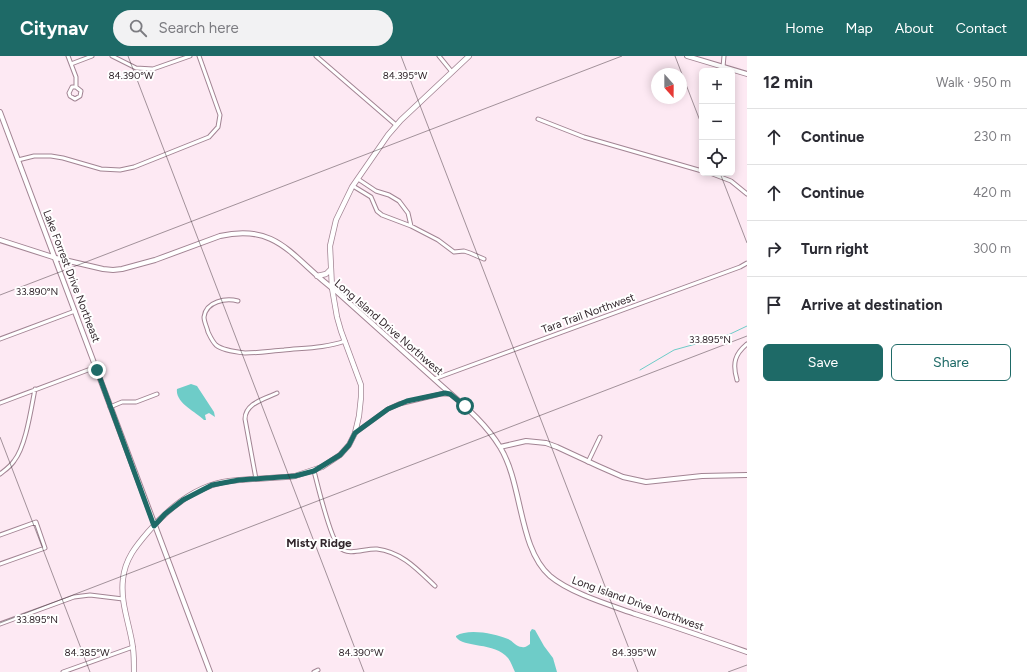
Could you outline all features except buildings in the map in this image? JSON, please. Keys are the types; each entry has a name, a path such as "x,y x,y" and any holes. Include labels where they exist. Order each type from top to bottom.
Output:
{"main road":[{"path":"134,672 132,647 123,599 123,578 128,559 134,548 165,514 183,500 204,488 222,482 295,476 314,471 340,455 349,445 355,433 362,392 359,378 344,341 337,317 332,288 330,246 336,220 358,178 375,152 396,125 469,56"},
{"path":"317,276 326,274 330,270"}],"street":[{"path":"68,56 76,77 76,87 79,88 81,94 75,99 70,96 69,93 72,87 76,87"},
{"path":"71,64 92,56"},
{"path":"112,56 136,68 153,69 190,56"},
{"path":"18,160 34,156 51,156 101,169 120,170 134,167 209,137 218,127 220,115 199,56"},
{"path":"316,56 396,125"},
{"path":"439,56 452,72"},
{"path":"687,56 747,74"},
{"path":"723,67 724,56"},
{"name":"Lake Forrest Drive Northeast","path":"0,112 210,672"},
{"path":"538,119 584,137 699,170"},
{"path":"722,176 731,181 747,194"},
{"path":"358,178 376,191 389,195 399,201 408,213 411,226"},
{"path":"353,186 371,197 377,211 382,215 411,226 438,240 454,252 464,251 484,259"},
{"path":"371,197 376,191"},
{"name":"Long Island Drive Northwest","path":"0,240 56,258 103,269 122,269 156,259 233,232 264,236 281,244 478,418 500,447 507,461 513,475 530,543 538,562 549,574 564,585 610,605 747,652"},
{"name":"Tara Trail Northwest","path":"434,379 740,267 747,262"},
{"path":"238,302 229,300 220,301 210,306 205,313 205,322 211,338 215,344 221,348 252,353 328,346 344,341"},
{"path":"0,339 75,311"},
{"path":"737,380 735,358 738,351 747,344"},
{"path":"0,403 96,367"},
{"path":"0,474 14,462 20,449 35,389"},
{"path":"256,479 245,413 252,404 277,393"},
{"path":"110,407 122,402 136,402 157,394"},
{"path":"355,433 388,409 399,404 440,394 450,394"},
{"path":"588,462 600,437"},
{"path":"500,447 526,442 546,443 623,477 646,482 702,476 747,474"},
{"path":"314,471 333,538 340,548 349,552 374,549 391,552 406,560 435,586"},
{"path":"0,535 36,522 45,548 0,564"},
{"path":"0,624 74,597 90,595 123,599"},
{"path":"63,672 132,647"},
{"path":"314,672 318,670"}],"water":[{"path":"191,384 197,386 214,412 215,417 209,413 205,415 206,420 204,420 179,399 177,389"},
{"path":"532,629 535,630 553,658 557,672 515,672 508,658 502,653 488,647 465,643 456,637 468,632 489,634 503,637 520,647 526,647 530,644 530,632"}],"waterway":[{"path":"640,370 674,350 728,335 747,326"}],"district":[{"name":"Misty Ridge","path":"319,543"}],"route":[{"path":"97,370 154,526 165,514 183,500 212,485 239,480 295,476 314,471 340,455 351,442 355,433 388,409 399,404 445,393 450,394 465,406"}]}
